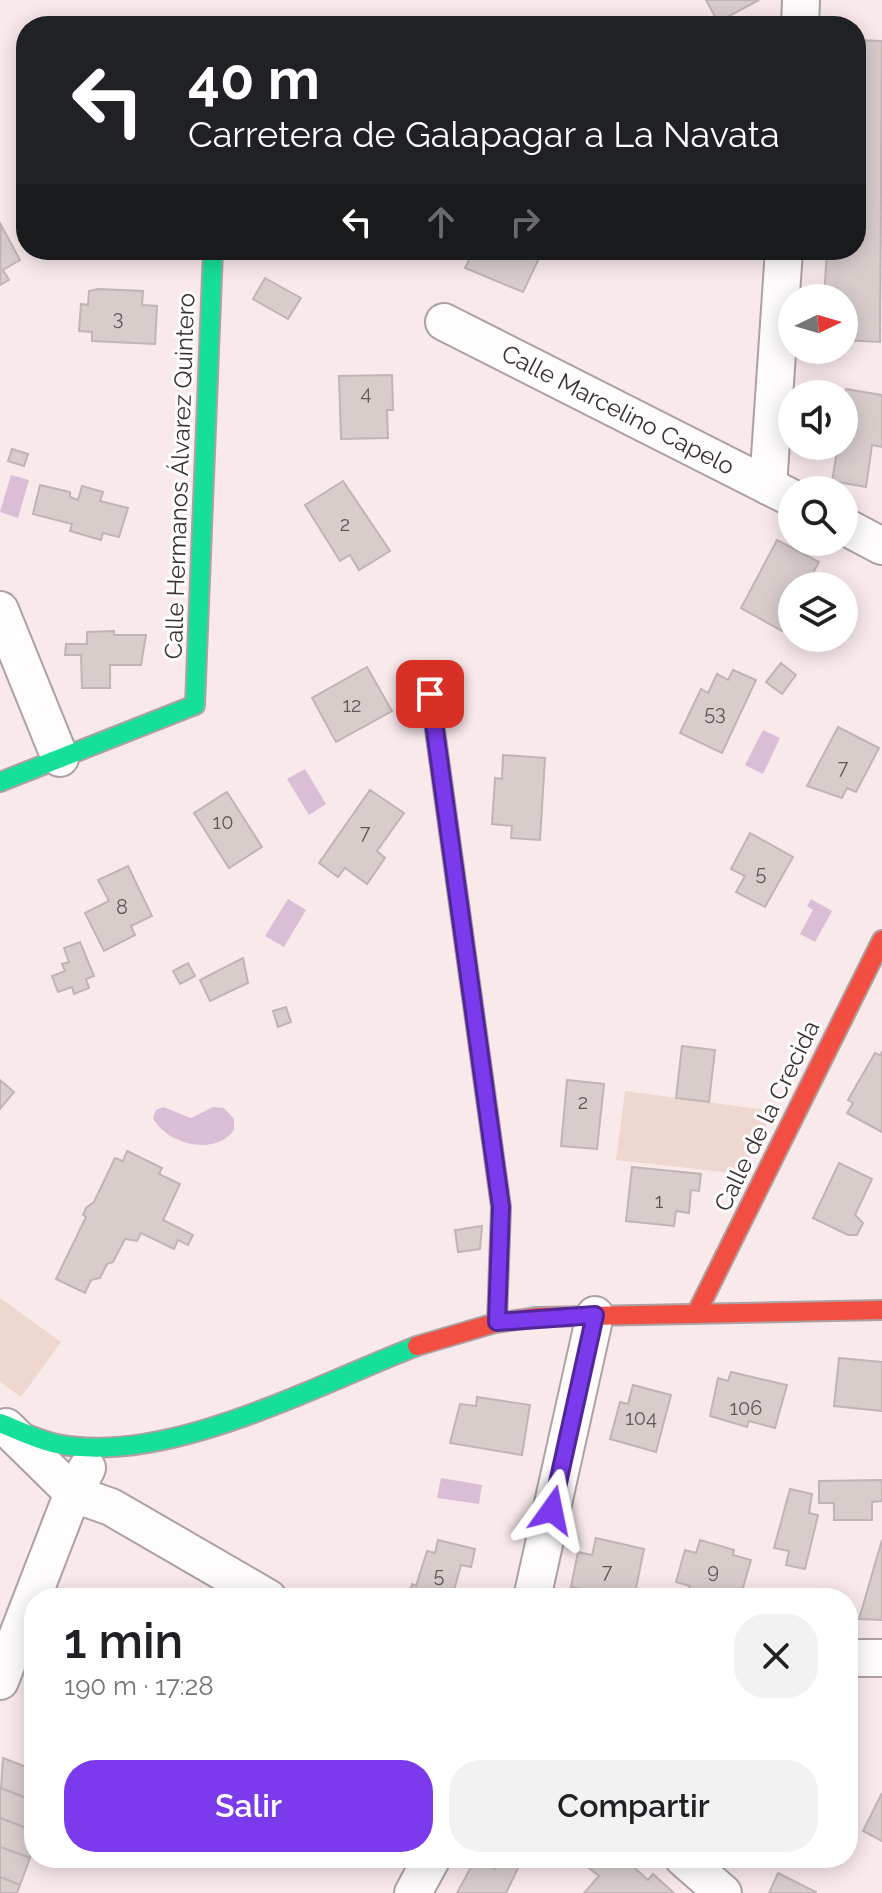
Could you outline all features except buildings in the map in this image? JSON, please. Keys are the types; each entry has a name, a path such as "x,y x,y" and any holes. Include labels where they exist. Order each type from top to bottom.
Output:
{"street":[{"name":"Calle Hermanos Álvarez Quintero","path":"60,758 195,705 213,260"},
{"path":"780,476 784,260"},
{"name":"Calle Marcelino Capelo","path":"444,322 778,491"},
{"path":"858,533 882,546"},
{"path":"0,610 60,758 0,782"},
{"path":"430,694 501,1207 497,1322"},
{"name":"Calle de la Crecida","path":"696,1314 882,940"},
{"path":"34,1588 77,1469 124,1447 203,1430 416,1343 497,1322 595,1315 882,1310"},
{"path":"534,1588 595,1315"},
{"path":"2,1425 77,1469"},
{"path":"2,1425 77,1469 111,1507 251,1588"},
{"path":"111,1507 106,1469 124,1447"},
{"path":"0,1681 24,1615"},
{"path":"858,1658 882,1658"},
{"path":"413,1893 427,1868"},
{"path":"694,1868 723,1893"}],"shaded area":[{"path":"11,475 29,480 18,518 0,512"},
{"path":"763,730 780,738 763,774 745,765"},
{"path":"305,769 326,804 309,815 287,779"},
{"path":"288,899 306,910 284,947 265,936"},
{"path":"811,899 832,911 815,942 800,934 813,910 807,906"},
{"path":"625,1091 774,1111 741,1174 616,1160"},
{"path":"163,1107 191,1118 213,1107 224,1108 234,1119 234,1130 215,1143 191,1144 168,1135 159,1127 153,1118 156,1110"},
{"path":"0,1298 61,1342 21,1397 0,1382"},
{"path":"441,1478 482,1485 479,1504 437,1498"}],"traffic: fast":[{"path":"0,782 195,705 213,260"},
{"path":"430,694 501,1207 497,1322"},
{"path":"0,1423 57,1444 100,1448 145,1443 193,1433 240,1418 417,1346"}],"traffic: jam":[{"path":"696,1314 882,940"},
{"path":"417,1346 495,1323 538,1317 882,1310"}],"route":[{"path":"430,694 501,1207 497,1322 595,1315 552,1510"}]}
